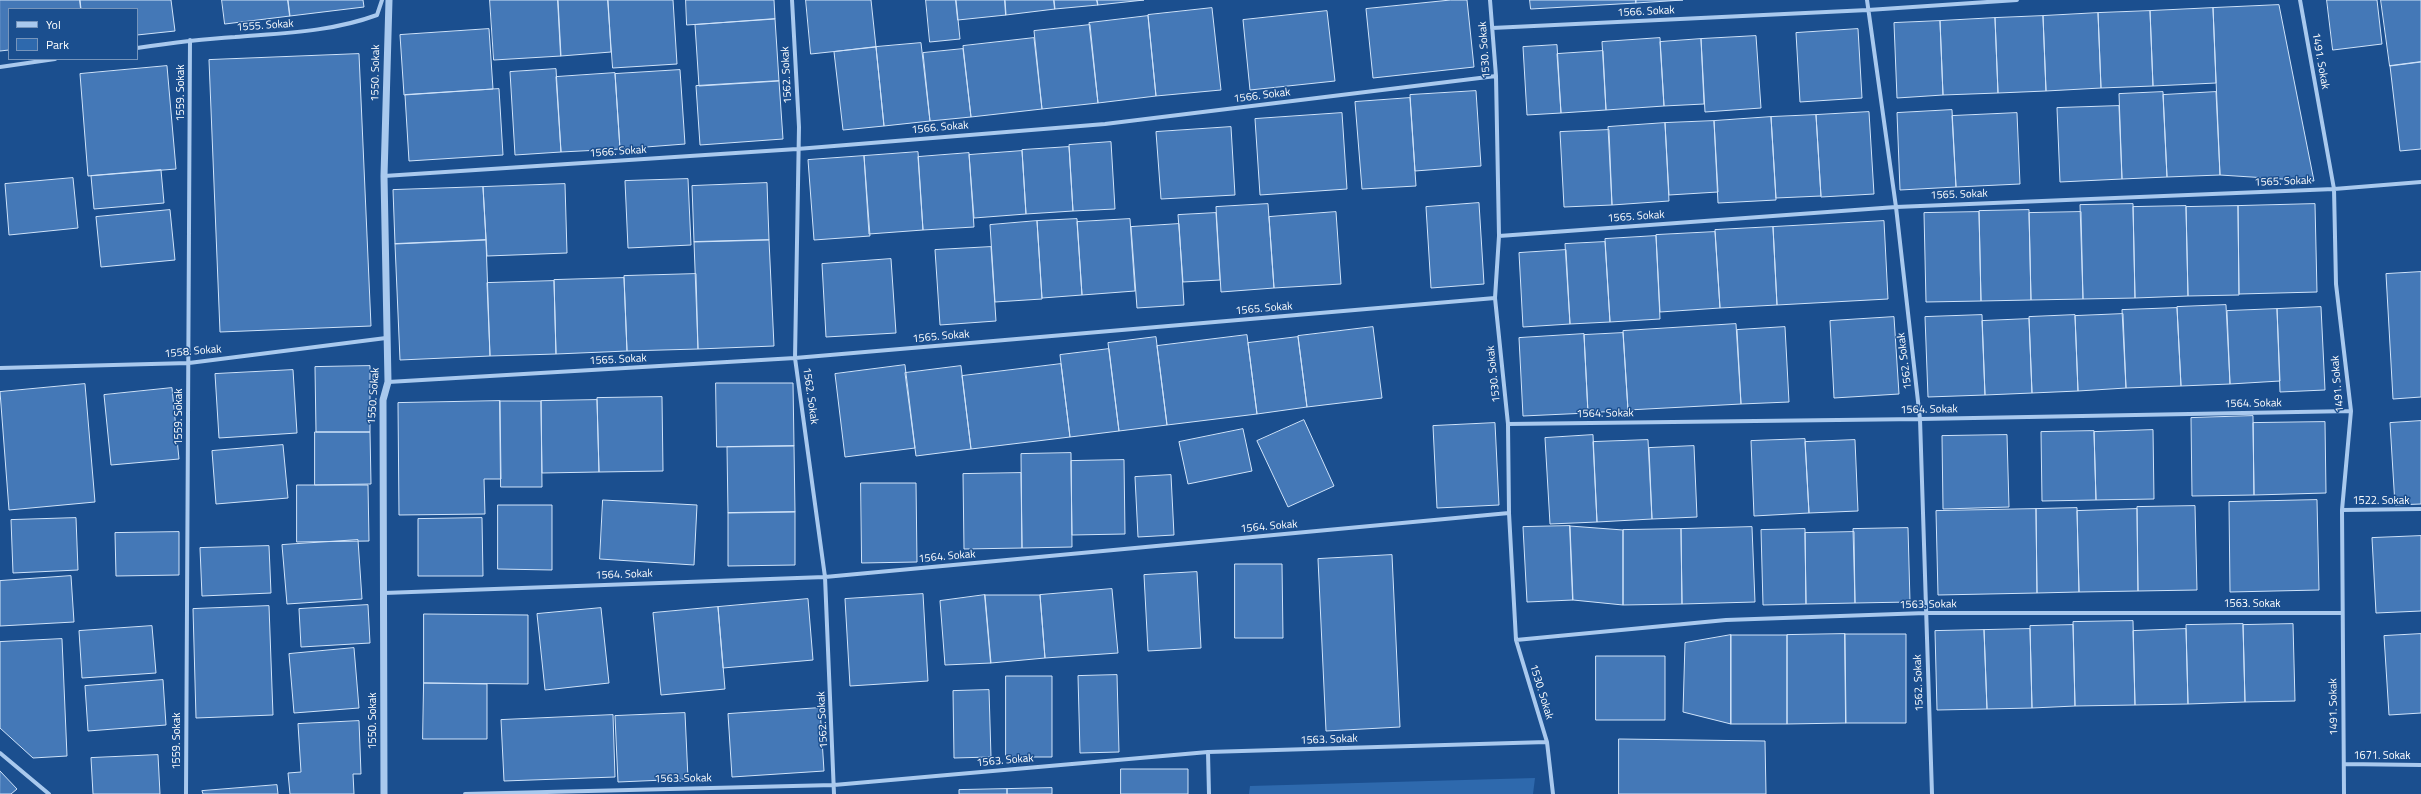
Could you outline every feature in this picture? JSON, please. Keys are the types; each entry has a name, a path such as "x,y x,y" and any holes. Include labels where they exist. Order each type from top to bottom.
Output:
{"street":[{"name":"1555. Sokak","path":"138,48 190,40 313,31 360,21 377,15 382,0"},
{"name":"1550. Sokak","path":"384,794 383,400 388,382 384,176 389,0"},
{"name":"1562. Sokak","path":"792,0 799,127 797,149 795,358 825,577 834,794"},
{"name":"1530. Sokak","path":"1490,0 1496,76 1499,236 1495,298 1508,424 1509,513 1516,640 1547,742 1553,794"},
{"name":"1562. Sokak","path":"1867,0 1896,207 1920,419 1932,794"},
{"name":"1566. Sokak","path":"1492,28 1868,10 2017,0"},
{"name":"1491. Sokak","path":"2300,0 2334,189 2336,284 2351,411 2342,510 2341,613 2344,794"},
{"name":"1559. Sokak","path":"186,794 190,40"},
{"path":"0,67 48,60"},
{"name":"1566. Sokak","path":"384,176 797,149 1105,124 1496,76"},
{"name":"1565. Sokak","path":"1499,236 1896,207 2334,189 2421,182"},
{"name":"1565. Sokak","path":"388,382 795,358 1495,298"},
{"name":"1558. Sokak","path":"0,368 189,363 386,338"},
{"name":"1564. Sokak","path":"1508,424 1920,419 2351,411"},
{"name":"1522. Sokak","path":"2342,510 2421,510"},
{"name":"1564. Sokak","path":"384,593 825,577 1509,513"},
{"name":"1563. Sokak","path":"1516,640 1726,620 1926,613 2341,613"},
{"name":"1563. Sokak","path":"465,794 628,792 834,785 1208,752 1547,742"},
{"path":"1208,752 1209,794"},
{"path":"0,753 49,794"},
{"name":"1671. Sokak","path":"2344,764 2421,765"}],"green space":[{"path":"1535,778 1533,794 1249,794 1250,786"}],"building":[{"path":"0,0 80,0 81,8 8,8 8,50 0,51"},
{"path":"80,0 171,0 175,31 138,35 138,8 81,8"},
{"path":"222,0 288,0 290,16 225,24"},
{"path":"288,0 363,0 364,7 290,16"},
{"path":"490,0 558,0 561,56 494,60"},
{"path":"558,0 608,0 611,52 561,56"},
{"path":"608,0 673,0 677,64 613,68"},
{"path":"686,0 774,0 775,19 687,25"},
{"path":"806,0 871,0 876,47 811,54"},
{"path":"926,0 956,0 960,39 930,42"},
{"path":"956,0 1005,0 1006,15 958,20"},
{"path":"1005,0 1054,0 1055,9 1006,15"},
{"path":"1054,0 1097,0 1098,5 1055,9"},
{"path":"1097,0 1144,0 1098,5"},
{"path":"1451,0 1467,0 1474,67 1373,78 1366,9"},
{"path":"1530,0 1636,0 1636,3 1531,9"},
{"path":"1636,0 1683,0 1636,3"},
{"path":"2327,0 2377,0 2382,44 2333,50"},
{"path":"2381,0 2421,0 2421,62 2390,66"},
{"path":"2279,5 2314,181 2220,175 2213,8"},
{"path":"1212,8 1221,90 1156,96 1148,15"},
{"path":"2213,8 2216,83 2153,86 2150,11"},
{"path":"1327,11 1335,81 1250,90 1243,20"},
{"path":"2150,11 2153,86 2101,88 2098,13"},
{"path":"2098,13 2101,88 2046,91 2043,16"},
{"path":"1148,16 1156,96 1098,103 1089,23"},
{"path":"2043,16 2046,91 1998,93 1995,18"},
{"path":"1995,18 1998,93 1943,95 1940,21"},
{"path":"775,19 779,81 699,86 695,25"},
{"path":"1940,21 1943,95 1897,98 1894,23"},
{"path":"1090,25 1098,103 1042,109 1034,31"},
{"path":"489,29 493,89 404,95 400,35"},
{"path":"1858,29 1862,98 1800,102 1796,33"},
{"path":"1756,36 1761,108 1705,112 1701,39"},
{"path":"1034,38 1042,109 971,117 963,46"},
{"path":"1660,38 1664,106 1606,110 1602,42"},
{"path":"1701,39 1704,104 1664,106 1660,42"},
{"path":"921,43 930,121 884,126 876,47"},
{"path":"1557,45 1561,113 1527,115 1523,47"},
{"path":"876,47 884,126 843,130 834,52"},
{"path":"963,49 971,117 930,121 923,53"},
{"path":"1603,51 1606,110 1561,113 1557,54"},
{"path":"359,54 371,326 220,332 209,60"},
{"path":"2421,62 2421,149 2400,151 2390,66"},
{"path":"167,66 176,169 88,176 80,74"},
{"path":"556,69 561,152 515,155 510,72"},
{"path":"680,70 685,144 620,149 615,74"},
{"path":"615,73 620,149 561,152 556,77"},
{"path":"779,81 783,139 700,145 696,86"},
{"path":"499,89 503,155 409,161 405,95"},
{"path":"1476,91 1481,166 1415,171 1410,95"},
{"path":"2163,92 2167,177 2122,179 2119,94"},
{"path":"2216,92 2220,175 2167,177 2163,95"},
{"path":"1410,98 1416,186 1362,189 1355,102"},
{"path":"2119,106 2122,179 2060,182 2057,108"},
{"path":"1952,110 1956,187 1900,190 1897,113"},
{"path":"1869,112 1874,194 1821,197 1816,115"},
{"path":"1342,113 1347,189 1260,195 1255,119"},
{"path":"2017,113 2020,184 1956,187 1952,116"},
{"path":"1816,115 1821,196 1776,198 1771,117"},
{"path":"1771,117 1776,200 1718,203 1714,121"},
{"path":"1714,121 1718,192 1669,195 1665,123"},
{"path":"1665,123 1669,201 1612,205 1608,127"},
{"path":"1231,127 1235,195 1161,199 1156,132"},
{"path":"1609,130 1612,205 1564,207 1560,132"},
{"path":"1111,142 1115,209 1073,211 1069,145"},
{"path":"1069,147 1073,211 1026,214 1022,150"},
{"path":"1022,151 1026,214 974,218 969,155"},
{"path":"918,152 923,230 869,234 864,156"},
{"path":"969,153 974,227 923,230 918,157"},
{"path":"864,156 870,236 814,240 808,160"},
{"path":"161,170 164,203 94,209 91,176"},
{"path":"73,178 78,228 9,235 5,184"},
{"path":"688,179 691,245 628,248 625,181"},
{"path":"767,183 769,240 694,242 692,186"},
{"path":"565,184 567,253 487,256 483,187"},
{"path":"483,187 486,240 395,244 393,190"},
{"path":"1479,203 1484,284 1431,288 1426,207"},
{"path":"1268,204 1274,288 1221,292 1216,207"},
{"path":"2133,204 2135,298 2083,299 2080,205"},
{"path":"2315,204 2317,292 2239,294 2238,206"},
{"path":"2186,206 2188,296 2135,298 2133,207"},
{"path":"2238,206 2239,295 2188,296 2186,207"},
{"path":"170,210 175,260 101,267 96,217"},
{"path":"2029,210 2031,300 1981,301 1979,211"},
{"path":"1336,212 1341,284 1274,288 1269,217"},
{"path":"1979,212 1981,301 1926,302 1924,213"},
{"path":"2081,212 2083,299 2031,300 2029,213"},
{"path":"1216,213 1220,280 1183,282 1178,215"},
{"path":"1077,219 1082,295 1042,298 1037,221"},
{"path":"1130,219 1135,291 1082,295 1077,222"},
{"path":"1037,221 1042,299 995,302 990,225"},
{"path":"1884,221 1888,299 1777,305 1773,227"},
{"path":"1179,224 1184,305 1137,308 1131,227"},
{"path":"1773,227 1777,305 1720,308 1715,230"},
{"path":"1715,232 1720,308 1660,312 1656,235"},
{"path":"1656,236 1660,319 1610,322 1605,239"},
{"path":"486,240 490,356 400,360 395,244"},
{"path":"769,240 774,346 698,349 694,242"},
{"path":"1605,242 1610,322 1570,324 1565,244"},
{"path":"991,247 996,321 940,325 935,250"},
{"path":"1566,250 1570,324 1523,327 1519,253"},
{"path":"891,259 896,333 826,337 822,264"},
{"path":"2421,272 2421,397 2393,399 2386,274"},
{"path":"696,274 698,349 627,351 624,276"},
{"path":"624,278 627,351 556,354 554,280"},
{"path":"554,281 556,354 490,356 487,283"},
{"path":"2226,305 2230,384 2181,386 2177,307"},
{"path":"2321,307 2325,390 2280,392 2277,309"},
{"path":"2177,308 2181,386 2126,388 2122,310"},
{"path":"2277,309 2280,381 2230,384 2227,311"},
{"path":"2123,314 2126,388 2078,391 2075,316"},
{"path":"1982,315 1985,395 1928,397 1925,317"},
{"path":"2075,315 2078,391 2032,393 2029,317"},
{"path":"1894,317 1899,394 1834,398 1830,321"},
{"path":"2029,319 2032,393 1985,395 1982,321"},
{"path":"1736,324 1741,404 1628,410 1623,331"},
{"path":"1373,327 1382,398 1307,407 1298,336"},
{"path":"1785,327 1789,402 1741,404 1737,330"},
{"path":"1623,333 1628,410 1588,413 1584,335"},
{"path":"1584,334 1588,413 1523,416 1519,338"},
{"path":"1247,335 1257,414 1167,425 1157,346"},
{"path":"1156,337 1167,425 1119,431 1108,343"},
{"path":"1298,337 1307,407 1257,414 1248,343"},
{"path":"1109,349 1119,431 1070,437 1060,355"},
{"path":"1061,364 1070,437 971,449 962,376"},
{"path":"905,365 915,448 845,457 835,374"},
{"path":"370,366 370,432 316,432 315,367"},
{"path":"961,366 971,449 916,456 905,373"},
{"path":"293,370 297,433 219,438 215,374"},
{"path":"716,383 793,383 794,446 717,447"},
{"path":"85,384 95,502 9,510 0,392"},
{"path":"172,388 179,459 111,465 104,395"},
{"path":"662,397 663,471 599,472 597,398"},
{"path":"597,400 599,472 542,473 541,401"},
{"path":"500,401 501,479 484,479 485,514 399,515 398,403"},
{"path":"500,401 541,401 542,487 501,487"},
{"path":"2253,416 2254,495 2192,496 2191,418"},
{"path":"1304,420 1334,486 1288,507 1257,441"},
{"path":"2421,421 2421,504 2395,505 2390,423"},
{"path":"2325,422 2326,493 2254,495 2253,423"},
{"path":"1495,423 1499,505 1437,508 1433,426"},
{"path":"1243,429 1252,471 1188,484 1179,442"},
{"path":"2153,430 2154,499 2096,500 2094,432"},
{"path":"2094,431 2096,500 2042,501 2041,432"},
{"path":"315,432 370,432 371,484 315,485"},
{"path":"1593,435 1597,522 1550,524 1545,438"},
{"path":"2007,435 2009,507 1943,509 1942,436"},
{"path":"1805,439 1809,513 1754,516 1751,441"},
{"path":"1648,440 1652,519 1597,522 1593,442"},
{"path":"1855,440 1858,511 1809,513 1805,442"},
{"path":"283,445 288,498 216,504 212,451"},
{"path":"794,446 795,512 728,513 727,447"},
{"path":"1694,446 1697,517 1652,519 1649,448"},
{"path":"1071,453 1072,547 1022,548 1021,454"},
{"path":"1124,460 1125,534 1072,535 1071,461"},
{"path":"1021,473 1022,548 964,549 963,474"},
{"path":"1171,475 1174,535 1138,537 1135,477"},
{"path":"861,483 916,483 917,562 862,563"},
{"path":"297,485 368,485 369,541 297,542"},
{"path":"603,500 697,505 694,565 600,559"},
{"path":"2317,500 2319,590 2230,592 2229,502"},
{"path":"498,505 552,505 552,570 498,569"},
{"path":"2195,506 2197,590 2138,591 2137,507"},
{"path":"2077,508 2079,592 2037,593 2036,509"},
{"path":"2036,509 2037,593 1938,595 1936,511"},
{"path":"2137,509 2138,591 2079,592 2077,511"},
{"path":"795,512 795,565 728,566 728,513"},
{"path":"76,518 78,570 13,573 11,520"},
{"path":"482,518 483,576 418,576 418,519"},
{"path":"1570,526 1573,600 1527,602 1523,527"},
{"path":"1570,526 1623,530 1623,605 1573,600"},
{"path":"1752,527 1755,602 1682,604 1681,529"},
{"path":"1908,528 1910,602 1855,603 1853,529"},
{"path":"1681,529 1682,604 1623,605 1623,530"},
{"path":"1805,529 1806,604 1763,605 1761,530"},
{"path":"179,532 179,575 116,576 115,533"},
{"path":"1854,532 1855,603 1806,604 1805,533"},
{"path":"2421,536 2421,611 2376,613 2372,538"},
{"path":"358,540 362,599 287,604 282,545"},
{"path":"269,546 271,593 202,596 200,548"},
{"path":"1392,555 1400,727 1326,731 1318,559"},
{"path":"1235,564 1282,564 1283,638 1235,638"},
{"path":"1197,572 1201,648 1148,651 1144,575"},
{"path":"71,576 74,622 0,626 0,581"},
{"path":"1112,589 1118,653 1045,658 1040,595"},
{"path":"923,594 928,681 850,686 845,599"},
{"path":"985,595 991,663 945,665 940,601"},
{"path":"985,595 1040,595 1045,658 991,663"},
{"path":"808,599 813,660 723,668 718,607"},
{"path":"368,605 370,643 301,647 299,609"},
{"path":"269,606 273,715 196,718 193,609"},
{"path":"718,607 725,689 661,695 653,613"},
{"path":"601,608 609,683 545,690 537,614"},
{"path":"424,614 528,615 528,684 424,683"},
{"path":"2133,621 2135,705 2075,706 2073,622"},
{"path":"2243,624 2245,702 2188,704 2186,625"},
{"path":"2293,624 2295,701 2245,702 2243,625"},
{"path":"2073,625 2075,706 2032,708 2030,626"},
{"path":"152,626 156,673 82,678 79,631"},
{"path":"2030,629 2032,708 1987,709 1984,630"},
{"path":"2186,629 2188,704 2135,705 2133,631"},
{"path":"1984,630 1987,709 1937,710 1935,631"},
{"path":"1845,634 1846,723 1787,724 1787,635"},
{"path":"1845,634 1906,634 1906,723 1846,723"},
{"path":"2421,634 2421,713 2389,715 2384,636"},
{"path":"1731,635 1731,724 1683,712 1685,643"},
{"path":"1731,635 1787,635 1787,724 1731,724"},
{"path":"62,639 67,756 33,758 0,728 0,642"},
{"path":"354,648 359,708 294,713 289,654"},
{"path":"1596,656 1665,656 1665,720 1596,720"},
{"path":"1117,675 1119,752 1080,753 1078,676"},
{"path":"1006,676 1052,676 1052,757 1006,757"},
{"path":"163,680 166,725 88,731 85,686"},
{"path":"424,683 487,684 487,739 423,739"},
{"path":"989,690 991,757 954,758 953,691"},
{"path":"820,708 824,771 732,777 728,714"},
{"path":"685,713 688,779 618,782 615,716"},
{"path":"613,715 615,777 504,781 501,720"},
{"path":"359,721 361,774 353,774 354,794 290,794 288,773 301,772 298,724"},
{"path":"1619,739 1765,741 1766,794 1619,794"},
{"path":"158,755 160,794 93,794 91,758"},
{"path":"1121,769 1188,769 1188,794 1121,794"},
{"path":"0,771 17,789 11,794 0,794"},
{"path":"277,785 278,794 203,794 202,791"},
{"path":"1052,788 1052,794 1007,794 1007,789"},
{"path":"1007,789 1007,794 959,794 959,790"}]}
